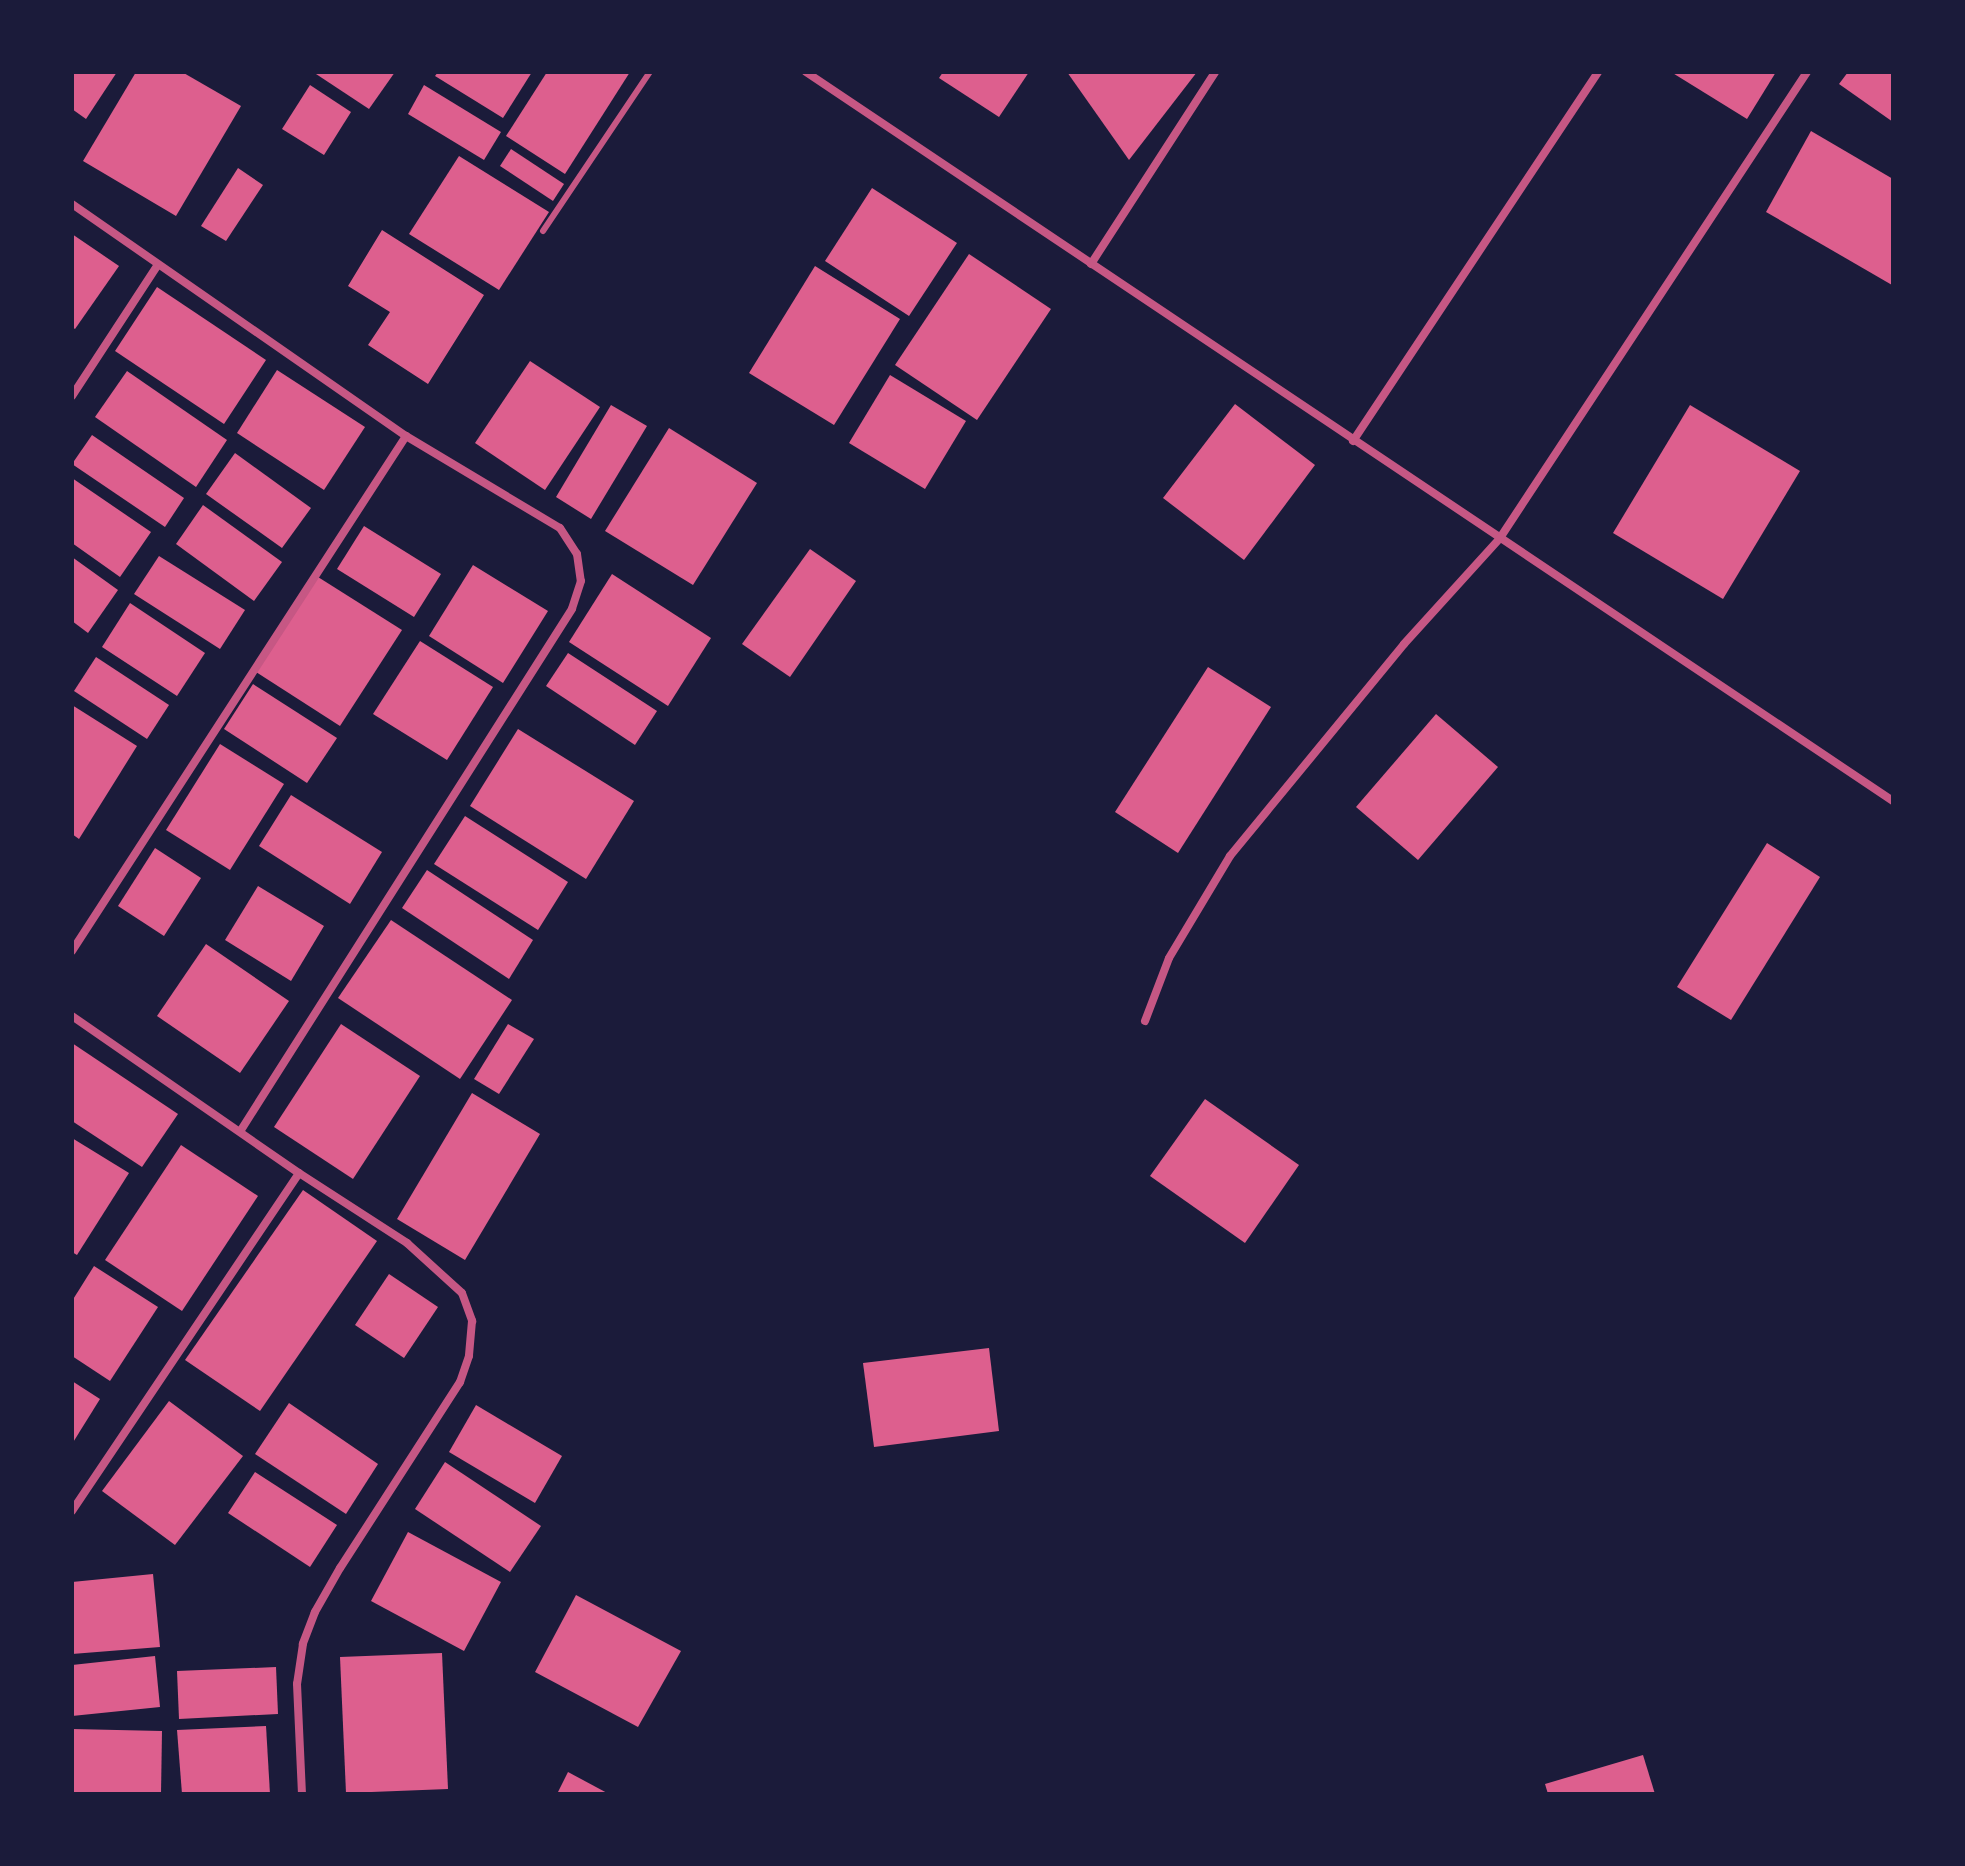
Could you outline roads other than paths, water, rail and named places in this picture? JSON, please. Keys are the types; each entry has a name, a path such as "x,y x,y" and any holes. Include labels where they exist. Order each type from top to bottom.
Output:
{"street":[{"path":"806,72 1893,801"},
{"path":"1091,264 1215,72"},
{"path":"1353,441 1598,72"},
{"path":"1145,1021 1169,958 1230,856 1404,644 1500,538 1807,72"},
{"path":"72,204 157,266 406,436 560,528 577,554 581,581 572,609 241,1130"},
{"path":"72,396 157,266"},
{"path":"72,951 406,436"},
{"path":"72,1016 299,1173 407,1243 462,1293 472,1321 469,1356 460,1382 340,1568 315,1612 303,1644 297,1684 302,1794"},
{"path":"72,1511 299,1173"}],"lane":[{"path":"543,231 650,72"}]}
